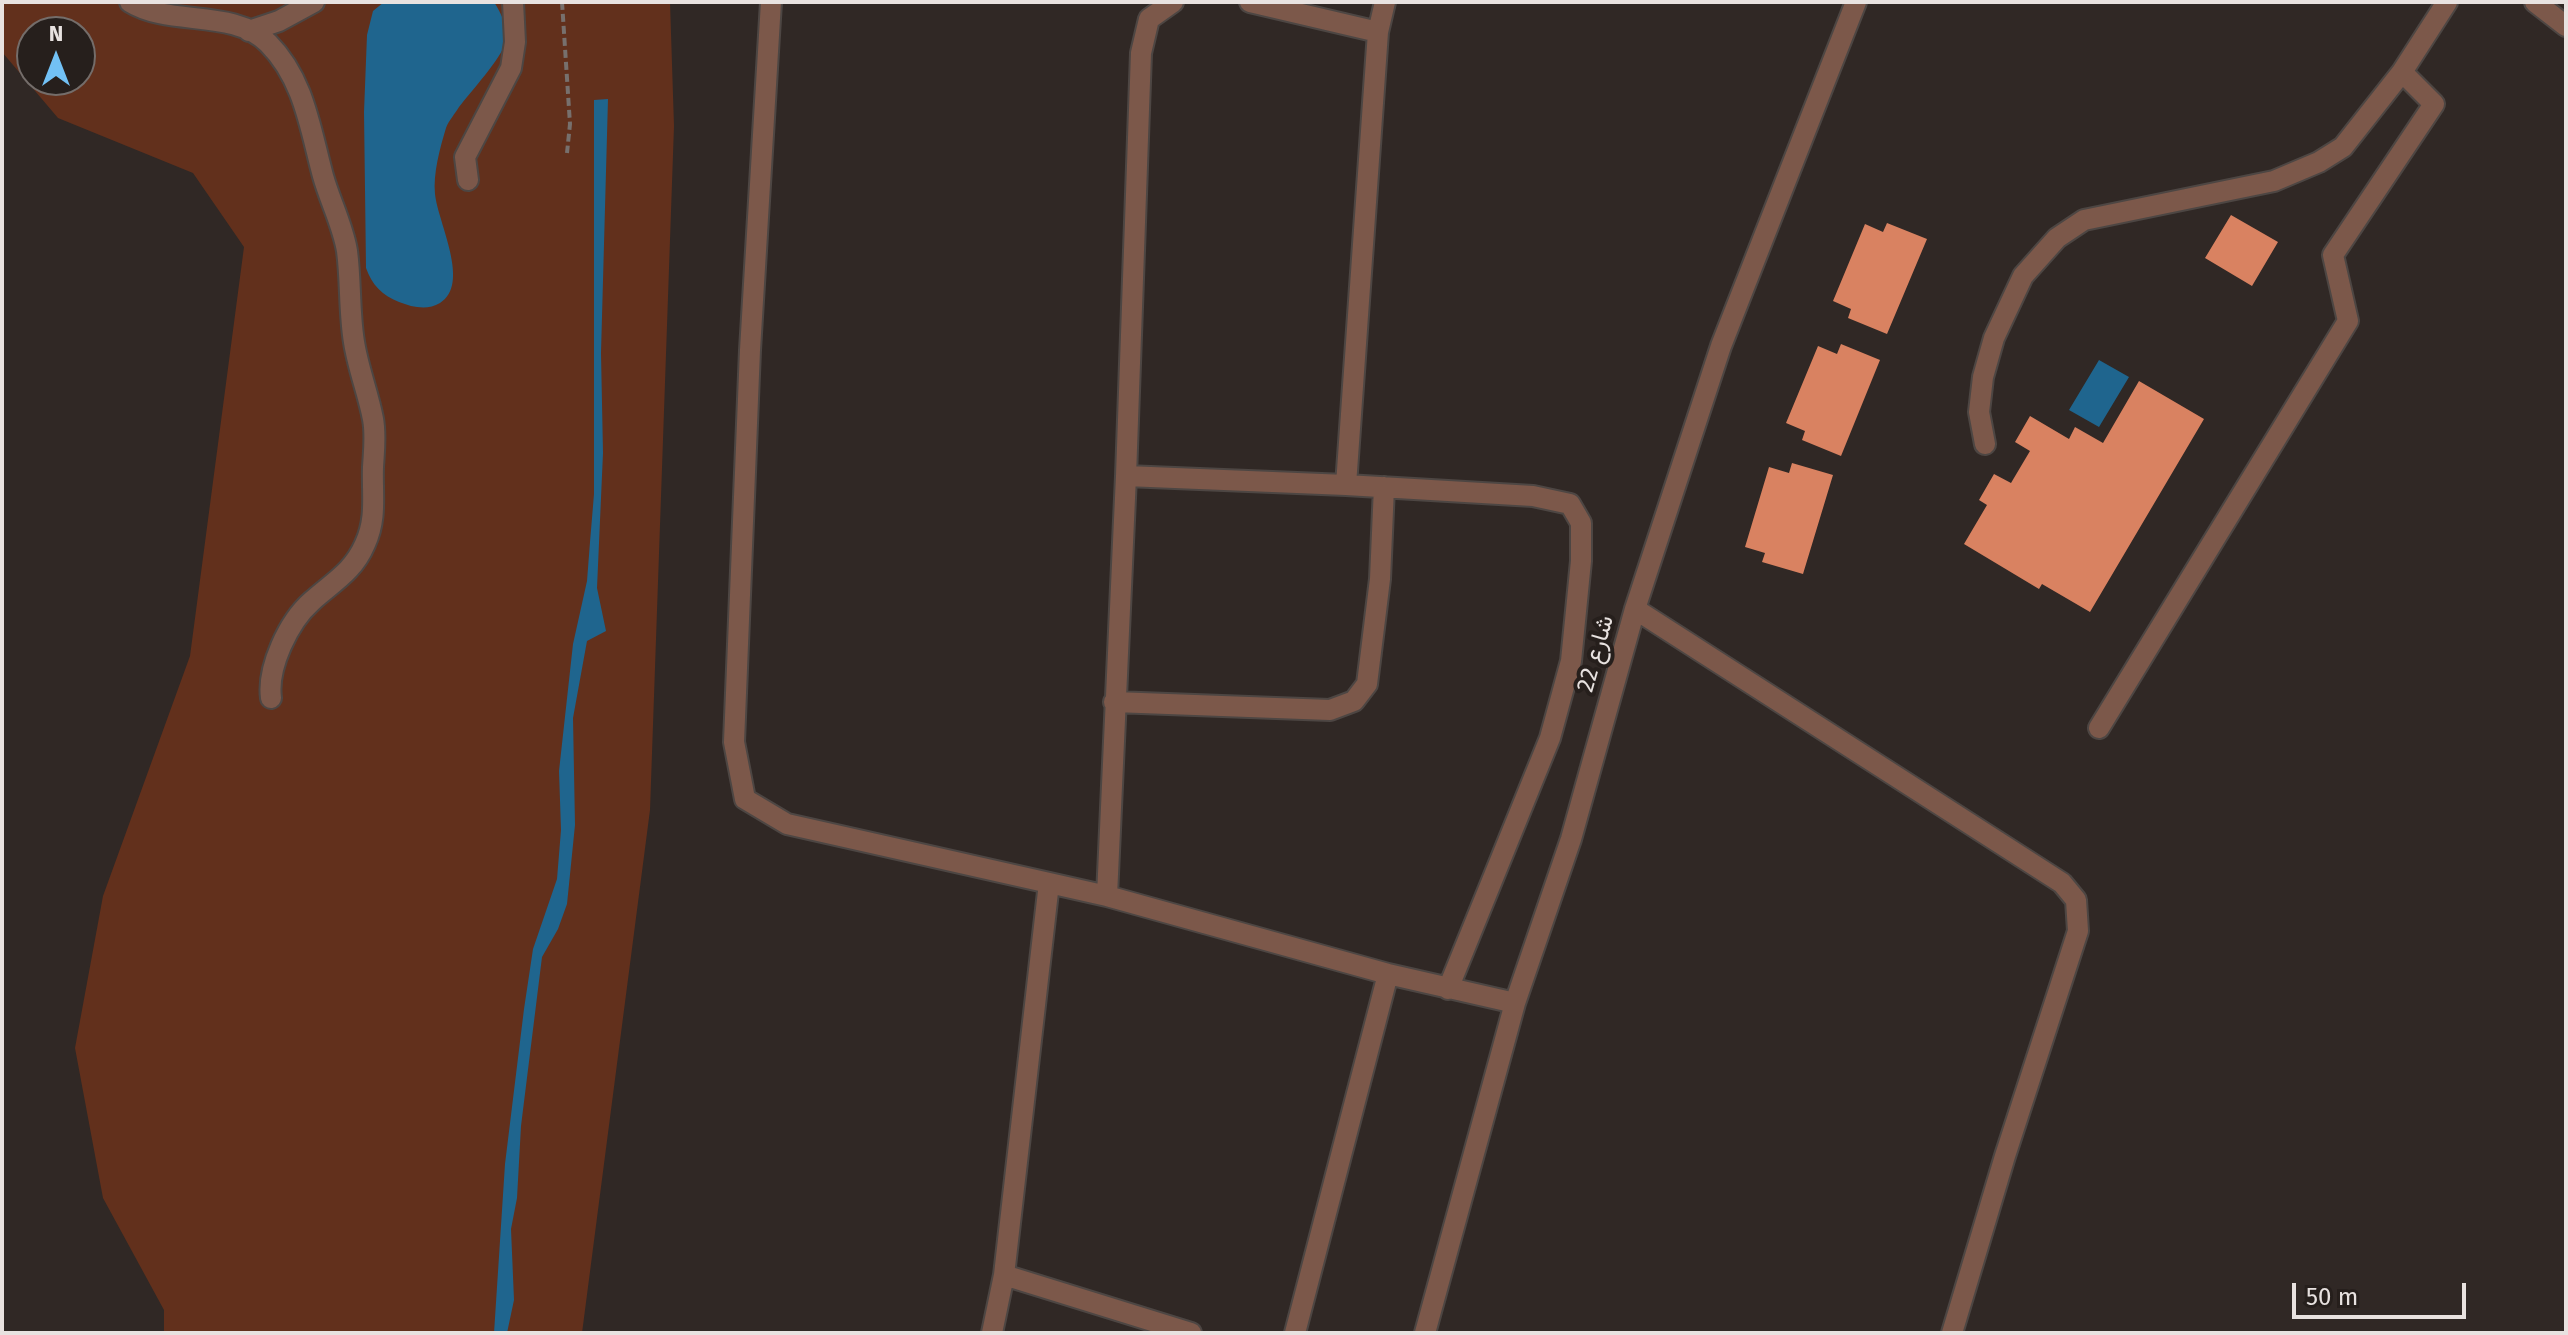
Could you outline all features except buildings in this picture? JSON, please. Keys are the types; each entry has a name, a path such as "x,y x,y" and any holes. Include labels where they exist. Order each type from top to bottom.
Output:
{"street":[{"path":"130,2 166,14 227,24 266,41 299,86 346,248 352,331 374,423 371,530 354,564 342,578 312,601 293,625 273,663 269,683 271,698"},
{"path":"249,31 279,21 314,2"},
{"path":"468,180 465,157 511,68 515,42 513,2"},
{"path":"771,2 750,350 734,742 745,799 787,824 1107,896 1388,974 1515,1003"},
{"path":"1107,896 1141,53 1149,19 1173,2"},
{"path":"1250,2 1378,32"},
{"path":"1346,485 1378,32 1385,2"},
{"name":"شارع 22","path":"1425,1333 1515,1003 1571,839 1635,609 1721,346 1856,2"},
{"path":"1985,444 1979,412 1983,377 1994,338 2023,276 2057,238 2084,220 2274,181 2319,162 2343,147 2402,72 2447,2"},
{"path":"2535,2 2566,26"},
{"path":"2099,728 2348,321 2333,255 2434,104 2402,72"},
{"path":"1126,476 1533,496 1570,504 1581,523 1581,561 1571,661 1550,738 1448,989"},
{"path":"1114,702 1330,710 1354,701 1367,684 1380,579 1384,487"},
{"path":"1635,609 2062,883 2076,900 2078,931 1952,1333"},
{"path":"992,1333 1004,1275 1049,883"},
{"path":"1295,1333 1388,974"},
{"path":"1004,1275 1191,1333"}],"path":[{"path":"562,2 570,124 567,153"}],"shaded area":[{"path":"2,2 670,2 674,126 650,810 582,1333 164,1333 164,1310 103,1198 75,1048 103,896 190,656 244,247 193,173 58,118 39,96 96,96 96,16 16,16 16,68 2,52"}],"water":[{"path":"384,2 494,2 506,32 503,49 450,120 441,144 435,194 450,252 453,282 449,294 430,307 409,305 388,296 378,289 366,268 364,112 367,35 373,11"},
{"path":"608,99 601,353 603,453 597,588 606,631 587,641 573,718 575,825 567,904 558,929 542,957 521,1126 517,1198 511,1229 514,1300 507,1333 494,1333 505,1164 524,1009 533,949 557,879 561,830 559,771 573,644 587,581 594,494 594,100"},
{"path":"2099,360 2129,377 2099,427 2069,410"}]}
